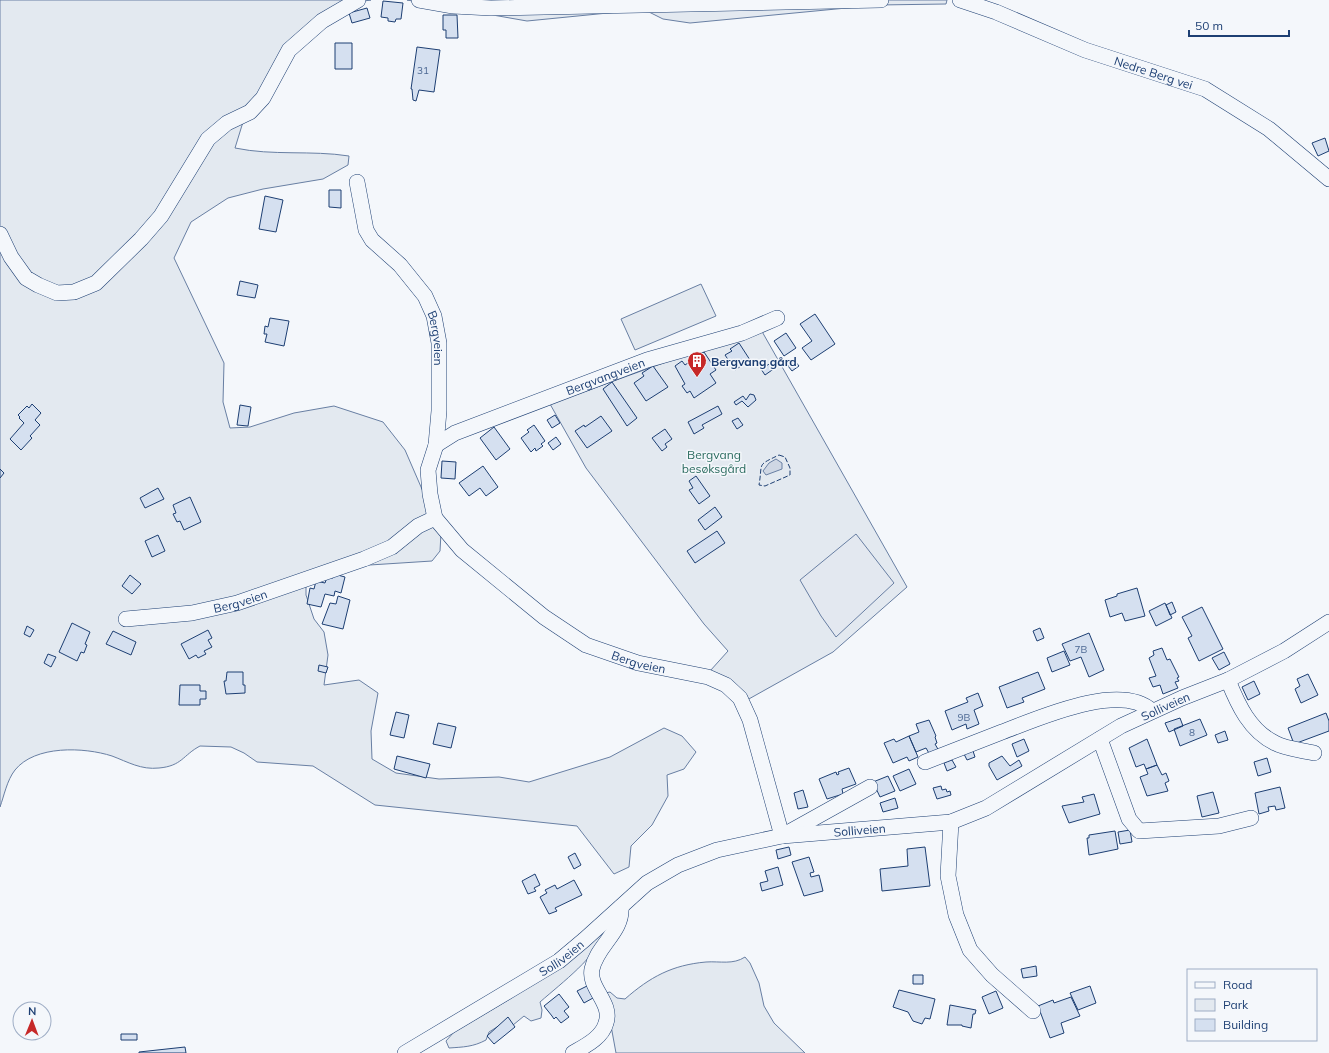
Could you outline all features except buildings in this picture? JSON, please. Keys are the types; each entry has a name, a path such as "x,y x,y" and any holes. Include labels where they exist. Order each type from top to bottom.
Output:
{"street":[{"path":"0,234 11,257 22,273 26,278 38,285 57,292 74,292 96,283 141,239 160,216 208,139 227,123 250,112 263,98 289,50 322,21 358,0"},
{"path":"419,0 453,6 491,8 881,0"},
{"name":"Nedre Berg vei","path":"960,0 996,12 1085,50 1205,89 1269,129 1329,179"},
{"name":"Bergveien","path":"357,182 366,230 372,240 400,265 425,296 434,316 439,343 439,411 436,444 428,470 430,494 435,518 462,550 544,617 586,645 638,663 708,677 726,685 740,698 750,720 782,836"},
{"name":"Bergvangveien","path":"436,444 455,434 647,360 742,333 777,318"},
{"name":"Bergveien","path":"126,619 192,613 237,603 364,560 392,547 418,526 435,518"},
{"name":"Solliveien","path":"404,1053 559,961 647,883 678,865 717,850 782,836 951,822 986,808 1121,726 1182,698 1228,680 1284,650 1329,622"},
{"path":"1228,680 1240,707 1256,731 1276,744 1314,753"},
{"path":"925,762 1066,708 1110,701 1129,701 1139,703 1152,712"},
{"path":"1100,739 1129,819 1139,832 1219,826 1251,818"},
{"path":"782,836 870,787"},
{"path":"951,822 948,876 956,915 970,950 992,975 1033,1012"},
{"path":"573,1053 598,1036 606,1023 607,1009 595,986 591,970 594,962 619,924 622,916 621,907"}],"green space":[{"path":"0,0 371,0 364,1 300,39 243,122 235,148 264,152 320,153 349,156 348,165 323,179 263,189 228,198 191,222 174,258 224,363 223,402 230,428 250,427 294,413 334,406 383,422 405,450 441,533 440,551 432,561 354,566 306,574 306,595 314,619 324,632 328,655 324,685 359,680 378,693 371,731 372,759 396,773 439,779 499,777 529,782 610,757 664,728 682,736 696,752 684,769 667,775 668,796 652,825 631,846 629,867 614,874 577,826 375,805 313,766 257,762 244,753 231,747 200,746 194,749 178,763 159,768 140,767 112,756 88,751 60,750 47,752 24,762 15,770 8,783 0,807"},
{"path":"407,0 947,0 946,4 878,5 690,23 663,19 649,12 618,12 527,21"},
{"path":"701,284 716,316 635,350 621,319"},
{"name":"Bergvang besøksgård","path":"760,328 907,587 833,652 747,700 710,671 728,651 704,624 586,468 550,404"},
{"path":"608,929 602,940 587,960 540,1002 542,1010 541,1018 531,1021 524,1016 507,1030 497,1027 489,1032 486,1040 477,1044 449,1048 446,1041 454,1032 510,999 591,937 596,937"},
{"path":"745,957 750,963 759,983 764,1006 774,1023 805,1053 616,1053 605,993 610,992 617,998 625,999 643,984 672,969 706,962 731,962"}],"shaded area":[{"path":"776,459 782,463 782,469 766,475 763,471 769,463"},
{"path":"856,534 894,583 836,637 821,616 800,580"}],"fence":[{"path":"779,455 785,457 790,468 790,475 765,486 759,485 762,466 767,461 779,455"}],"place":[{"name":"Bergvang gård","path":"697,378"}]}
